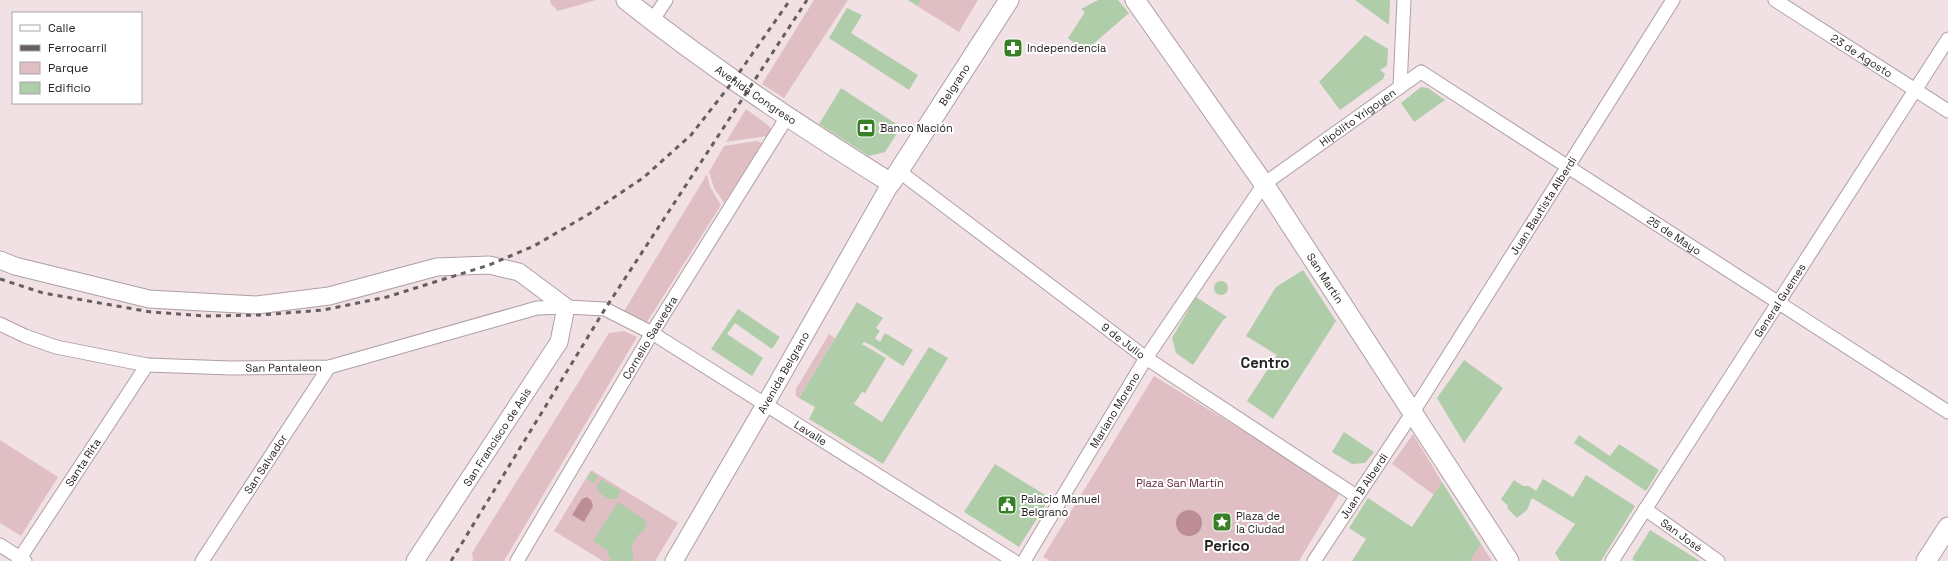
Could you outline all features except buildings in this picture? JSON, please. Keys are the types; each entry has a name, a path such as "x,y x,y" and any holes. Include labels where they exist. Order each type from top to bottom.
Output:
{"main road":[{"name":"Avenida Congreso","path":"626,0 652,21 787,117 895,178"},
{"name":"San Martín","path":"1135,0 1264,184 1510,561"},
{"name":"Belgrano","path":"895,178 1007,2"},
{"path":"1926,561 1948,527"}],"street":[{"path":"652,21 666,0"},
{"name":"Hipólito Yrigoyen","path":"1264,184 1400,87 1404,0"},
{"name":"Juan Bautista Alberdi","path":"1413,412 1673,0"},
{"name":"23 de Agosto","path":"1775,0 1948,111"},
{"name":"General Guemes","path":"1612,561 1948,39"},
{"name":"25 de Mayo","path":"1402,62 1421,72 1779,301 1948,412"},
{"path":"1400,87 1421,72"},
{"name":"Cornelio Saavedra","path":"517,561 652,333 787,117"},
{"name":"9 de Julio","path":"895,178 1146,358 1356,496"},
{"name":"Avenida Belgrano","path":"674,561 766,404 895,178"},
{"name":"Mariano Moreno","path":"1024,561 1146,358 1264,184"},
{"path":"0,260 15,266 149,299 257,305 329,296 438,267 489,265 519,272 566,307"},
{"name":"San Pantaleon","path":"0,324 25,336 56,347 147,365 231,368 329,367 537,308 566,307 605,309"},
{"name":"San Francisco de Asis","path":"415,561 558,342 566,307"},
{"name":"Lavalle","path":"605,309 652,333 1014,561"},
{"name":"Santa Rita","path":"21,560 147,365"},
{"name":"San Salvador","path":"202,561 329,367"},
{"name":"Juan B Alberdi","path":"1314,561 1413,412"},
{"name":"San José","path":"1645,509 1718,561"},
{"path":"0,545 21,560"}],"green space":[{"path":"550,0 596,0 558,11 551,4"},
{"path":"814,0 848,0 784,98 762,84"},
{"path":"921,0 978,0 959,32 917,6"},
{"path":"746,109 769,126 771,129 767,136 726,142"},
{"path":"756,141 763,143 724,203 714,188 709,172 724,146"},
{"path":"707,174 710,187 721,205 647,322 625,323 621,316"},
{"path":"624,331 637,337 504,561 473,561 472,553 609,333"},
{"path":"829,334 835,338 799,398 796,396 796,389"},
{"name":"Plaza San Martín","path":"1154,376 1341,491 1299,561 1050,561 1043,557"},
{"path":"1413,434 1442,482 1434,495 1392,464"},
{"path":"0,440 58,477 21,536 0,523"},
{"path":"591,470 678,523 655,561 603,561 554,531"},
{"path":"1481,544 1492,561 1470,561"}],"shaded area":[{"path":"587,497 591,500 593,506 584,522 572,515 582,499"},
{"path":"1189,510 1198,514 1202,523 1198,532 1189,536 1180,532 1176,523 1180,514"}],"railway":[{"path":"0,279 43,293 151,312 205,316 261,315 323,310 387,297 489,265 534,246 589,214 643,178 691,135 734,80 790,0"},
{"path":"451,561 605,309 807,0"}],"place":[{"name":"Independencia","path":"1013,48"},
{"name":"Banco Nación","path":"866,128"},
{"name":"Palacio Manuel Belgrano","path":"1007,505"},
{"name":"Plaza de la Ciudad","path":"1222,522"}],"district":[{"name":"Centro","path":"1265,362"},
{"name":"Perico","path":"1227,545"}]}
